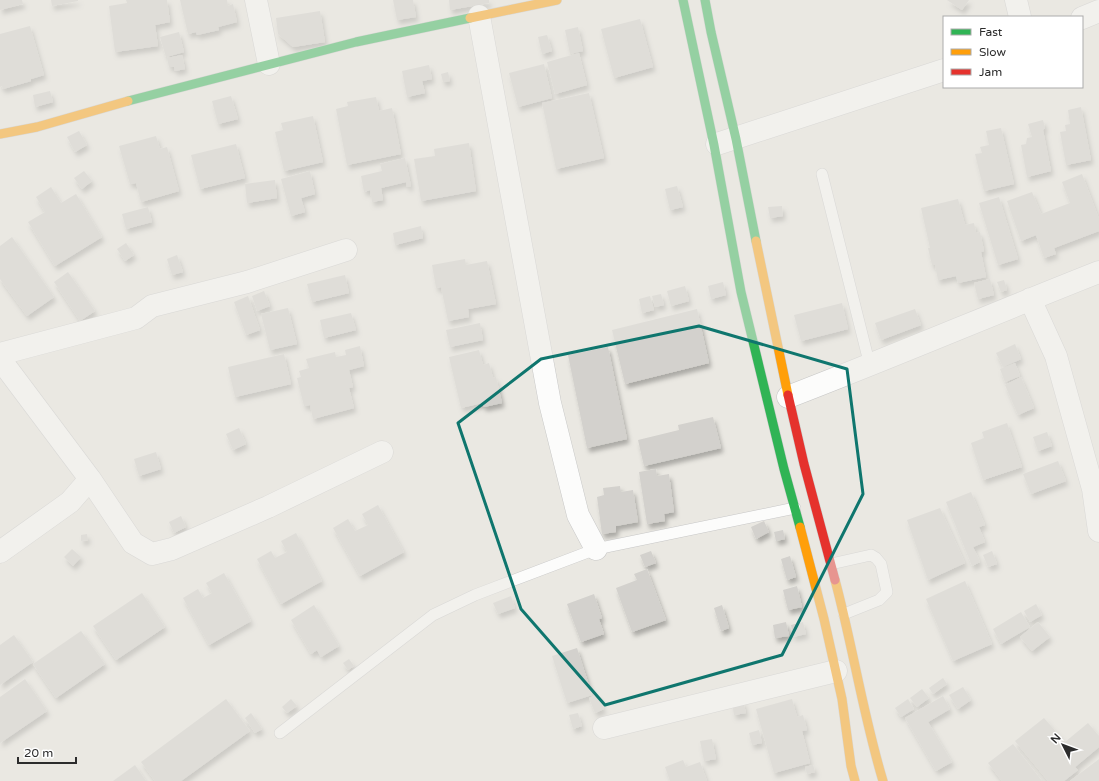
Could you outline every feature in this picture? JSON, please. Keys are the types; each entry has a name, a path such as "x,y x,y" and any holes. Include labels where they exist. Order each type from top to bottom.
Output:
{"street":[{"path":"256,0 269,64"},
{"path":"0,134 37,127 144,96 356,42 557,0"},
{"path":"683,0 714,145 742,292 768,406 824,619 842,699 851,766 855,781"},
{"path":"705,0 736,139 763,280 788,397 804,464 844,614 875,755 884,781"},
{"path":"1016,0 1020,16"},
{"path":"1083,18 1099,11"},
{"path":"479,16 550,402 578,516 596,549"},
{"path":"714,145 943,70"},
{"path":"0,354 136,318 152,306 247,282 346,250"},
{"path":"788,397 870,366 1030,299 1099,272"},
{"path":"1030,299 1056,356 1093,489 1099,531"},
{"path":"0,359 90,479 133,543 152,554 172,549 268,507 382,452"},
{"path":"0,552 70,502 90,479"},
{"path":"604,728 836,671"}],"lane":[{"path":"822,174 870,366"},
{"path":"280,734 433,615 475,595 596,549 795,508"},
{"path":"831,564 871,555 881,564 887,592 879,600 844,614"}],"highlighted area":[{"path":"699,326 847,369 863,494 782,655 605,705 521,609 458,423 541,359"}],"building":[{"path":"0,0 22,0 23,4 0,10"},
{"path":"51,0 78,0 78,1 52,6"},
{"path":"126,0 167,0 170,22 155,25 158,46 115,52 109,6 127,3"},
{"path":"180,0 227,0 228,6 233,4 237,22 218,27 219,30 197,35 196,32 188,34"},
{"path":"393,0 413,0 416,17 397,20"},
{"path":"449,0 489,0 489,3 450,10"},
{"path":"947,0 969,0 962,10"},
{"path":"320,11 325,42 293,47 278,34 276,18"},
{"path":"640,19 653,67 614,78 601,29"},
{"path":"30,26 44,75 31,79 31,81 3,89 2,86 0,87 0,34"},
{"path":"578,27 583,51 570,54 565,30"},
{"path":"179,32 184,52 166,57 160,37"},
{"path":"547,35 552,51 542,54 538,37"},
{"path":"579,53 587,85 555,94 547,62"},
{"path":"182,55 185,69 175,71 174,67 169,67 167,58"},
{"path":"544,64 552,98 518,107 509,73"},
{"path":"429,65 432,79 422,81 425,93 407,97 402,71"},
{"path":"448,72 450,81 443,82 441,74"},
{"path":"50,91 53,102 35,107 33,95"},
{"path":"589,93 604,158 556,169 542,103"},
{"path":"231,96 238,119 218,124 212,101"},
{"path":"376,97 379,111 392,108 401,154 347,165 336,109 348,106 347,102"},
{"path":"1081,107 1091,160 1066,165 1060,132 1066,131 1065,125 1070,124 1068,110"},
{"path":"313,116 323,162 284,171 275,132 283,130 281,123"},
{"path":"1043,120 1045,128 1043,130 1051,171 1027,177 1021,145 1026,144 1027,138 1032,137 1028,124"},
{"path":"1001,128 1014,184 984,191 975,154 982,153 980,147 989,145 986,131"},
{"path":"79,131 87,145 75,152 67,137"},
{"path":"156,136 160,149 167,147 179,191 141,202 136,183 130,184 119,146"},
{"path":"469,143 476,191 421,201 414,159 435,156 434,149"},
{"path":"236,144 245,178 200,189 191,155"},
{"path":"405,158 411,186 407,187 406,182 381,188 383,200 372,202 370,190 364,192 361,176 382,171 380,164"},
{"path":"84,171 92,181 82,189 74,178"},
{"path":"310,171 315,194 301,198 305,212 291,216 281,179"},
{"path":"1082,174 1099,219 1099,231 1054,248 1056,254 1044,258 1036,235 1021,241 1007,201 1032,192 1041,214 1070,203 1062,182"},
{"path":"275,180 277,198 247,203 245,184"},
{"path":"677,186 683,207 670,210 665,189"},
{"path":"51,187 61,203 76,194 102,237 55,266 28,222 45,212 36,197"},
{"path":"999,197 1018,259 998,265 979,203"},
{"path":"958,199 965,225 974,223 976,233 980,232 984,251 981,252 986,277 958,283 956,276 938,280 935,265 932,265 928,248 930,248 921,208"},
{"path":"782,206 783,216 770,218 768,207"},
{"path":"148,207 152,222 126,229 122,214"},
{"path":"421,226 423,238 395,245 393,233"},
{"path":"12,237 54,297 27,316 0,279 0,246"},
{"path":"126,243 134,255 125,261 117,249"},
{"path":"177,255 183,272 172,275 167,259"},
{"path":"465,259 466,265 487,261 496,304 468,309 469,317 448,321 441,287 436,288 432,265"},
{"path":"68,272 95,311 80,321 54,282"},
{"path":"345,275 349,293 312,302 307,284"},
{"path":"990,279 994,295 978,299 974,283"},
{"path":"1004,280 1007,290 1001,292 997,282"},
{"path":"723,282 726,295 711,299 708,286"},
{"path":"685,286 689,301 671,306 667,291"},
{"path":"264,291 270,306 257,311 252,296"},
{"path":"661,294 664,305 655,307 652,296"},
{"path":"248,296 260,330 246,335 234,302"},
{"path":"650,296 654,310 642,313 639,299"},
{"path":"842,303 848,329 801,341 794,315"},
{"path":"288,308 297,344 270,350 261,314"},
{"path":"697,309 709,363 625,384 612,330"},
{"path":"915,309 921,325 881,340 875,323"},
{"path":"351,313 356,330 324,338 320,320"},
{"path":"480,323 483,340 450,347 446,330"},
{"path":"1015,344 1021,359 1003,367 996,353"},
{"path":"360,346 364,366 349,370 353,387 349,388 354,408 313,419 310,405 304,406 297,378 301,377 299,371 309,368 306,359 335,352 336,357 346,355 345,350"},
{"path":"608,347 627,439 587,448 568,355"},
{"path":"479,350 483,365 489,363 493,378 496,377 502,403 484,407 482,403 461,408 449,357"},
{"path":"284,354 291,384 235,397 228,367"},
{"path":"1015,363 1020,376 1005,382 1000,369"},
{"path":"1021,377 1034,408 1018,415 1005,385"},
{"path":"713,417 721,448 644,466 638,440 679,430 678,425"},
{"path":"1007,423 1022,467 983,480 971,443 984,438 982,432"},
{"path":"239,428 246,444 233,450 226,434"},
{"path":"1047,432 1052,446 1038,451 1033,437"},
{"path":"156,452 161,469 139,476 134,459"},
{"path":"1058,461 1066,481 1031,494 1023,474"},
{"path":"656,469 657,476 669,474 674,512 664,514 665,521 647,524 639,472"},
{"path":"620,486 621,492 633,490 638,522 616,526 616,532 602,534 597,497 604,495 603,488"},
{"path":"971,492 985,525 979,527 985,542 973,547 980,562 972,566 946,502"},
{"path":"378,505 404,552 360,576 333,528 348,519 355,531 368,525 362,514"},
{"path":"940,508 965,563 928,580 907,520"},
{"path":"181,516 186,527 174,533 169,522"},
{"path":"764,521 769,532 756,539 751,527"},
{"path":"783,530 785,539 776,541 774,532"},
{"path":"296,533 322,581 281,604 257,559 271,551 275,558 287,552 281,541"},
{"path":"87,534 88,540 81,541 81,535"},
{"path":"72,549 81,557 73,566 64,557"},
{"path":"651,551 656,563 645,567 640,555"},
{"path":"992,551 997,564 988,567 983,555"},
{"path":"790,556 796,577 787,580 781,559"},
{"path":"647,569 666,620 632,632 616,588 637,580 634,574"},
{"path":"224,573 251,621 209,645 183,598 198,589 203,598 212,593 206,583"},
{"path":"965,581 992,644 953,661 926,599"},
{"path":"797,586 802,607 788,610 783,590"},
{"path":"142,593 165,627 116,660 93,626"},
{"path":"594,594 602,618 599,619 604,634 581,642 567,604"},
{"path":"511,596 515,608 498,614 493,603"},
{"path":"1036,604 1042,615 1030,622 1024,611"},
{"path":"314,605 339,646 321,657 317,650 311,654 291,620"},
{"path":"722,605 729,628 721,631 714,608"},
{"path":"1021,612 1030,627 1001,644 993,629"},
{"path":"786,622 789,636 775,638 773,625"},
{"path":"803,622 806,634 793,637 791,625"},
{"path":"1038,622 1050,637 1032,651 1020,637"},
{"path":"81,631 105,664 56,698 33,664"},
{"path":"14,635 33,662 0,685 0,645"},
{"path":"577,648 592,695 567,703 552,656"},
{"path":"349,659 354,666 348,670 343,663"},
{"path":"943,678 947,684 933,694 929,688"},
{"path":"25,679 47,711 0,743 0,697"},
{"path":"963,687 971,700 958,709 949,695"},
{"path":"922,689 929,698 917,707 910,698"},
{"path":"597,695 604,709 595,713 589,698"},
{"path":"943,696 950,709 928,722 952,762 936,771 905,718"},
{"path":"226,699 250,731 181,781 155,781 141,762"},
{"path":"291,699 297,706 287,713 282,707"},
{"path":"792,699 797,717 803,715 807,730 802,731 810,763 774,773 756,709"},
{"path":"908,699 914,709 901,717 895,708"},
{"path":"743,701 746,713 734,715 732,703"},
{"path":"251,713 262,729 255,733 245,718"},
{"path":"578,713 582,726 573,729 569,715"},
{"path":"1044,718 1065,742 1088,723 1099,736 1099,747 1075,767 1078,770 1064,781 1048,781 1015,741"},
{"path":"759,730 762,743 752,745 749,733"},
{"path":"712,739 716,759 704,761 700,741"},
{"path":"1013,744 1042,781 1002,781 988,763"},
{"path":"1099,759 1099,781 1070,781"},
{"path":"683,760 686,767 700,762 707,781 670,781 665,767"},
{"path":"135,765 146,781 113,781"},
{"path":"813,765 815,772 807,774 805,767"}],"traffic: fast":[{"path":"683,0 714,145 741,292 784,469 800,527"},
{"path":"705,0 736,139 756,241"},
{"path":"128,101 356,42 470,18"}],"traffic: slow":[{"path":"470,18 557,0"},
{"path":"0,134 37,127 128,101"},
{"path":"756,241 788,395"},
{"path":"800,527 824,619 842,699 851,766 855,781"},
{"path":"835,580 883,781"}],"traffic: jam":[{"path":"788,395 804,464 835,580"}]}
